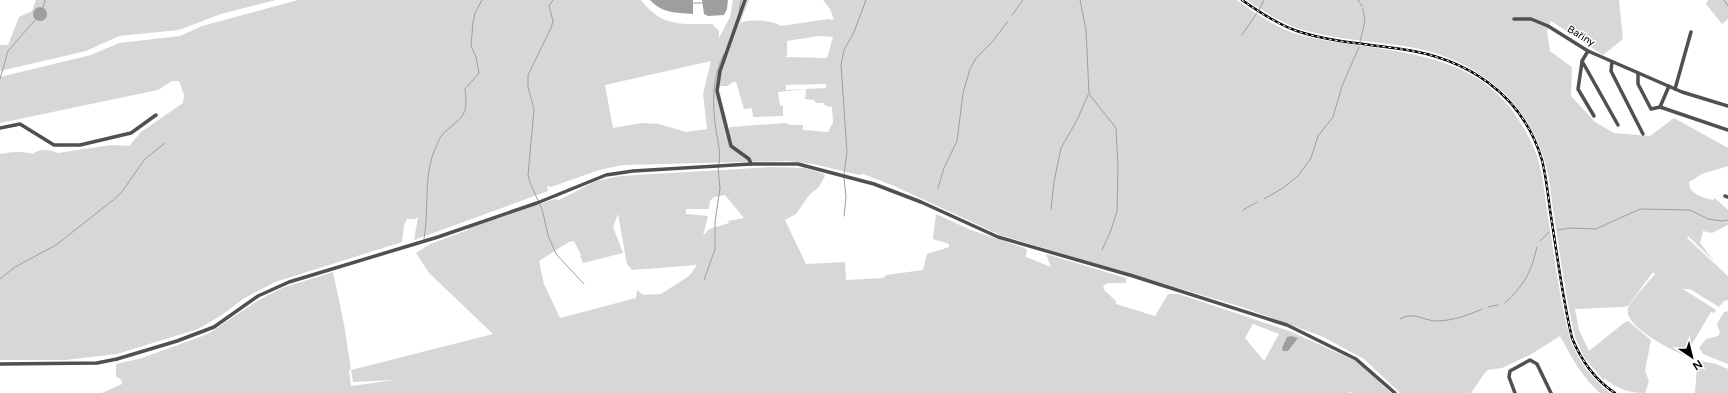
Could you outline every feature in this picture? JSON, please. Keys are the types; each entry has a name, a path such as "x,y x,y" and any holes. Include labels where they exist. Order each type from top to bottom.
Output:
{"street":[{"path":"745,0 720,71 717,91 731,146 749,159 751,164"},
{"name":"Bařiny","path":"1514,19 1531,19 1548,26 1588,51 1612,62 1675,89 1728,106"},
{"path":"1675,89 1691,32"},
{"path":"1588,51 1582,61 1578,89 1594,116"},
{"path":"1582,61 1618,125"},
{"path":"1612,62 1611,71 1643,134"},
{"path":"1638,73 1638,84 1651,109 1660,107 1728,130"},
{"path":"1660,107 1669,86"},
{"path":"0,128 20,124 54,144 80,145 131,133 156,116"},
{"path":"0,364 97,363 117,359 177,341 214,327 258,296 289,282 438,237 537,202 606,175 633,171 751,164 798,164 874,184 921,202 998,237 1133,276 1287,325 1356,360 1395,393"},
{"path":"1515,393 1509,378 1510,371 1530,360 1537,364 1551,393"}],"shaded area":[{"path":"36,0 276,0 221,14 179,30 119,36 86,51 0,71 0,45 8,45 19,17 32,11"},
{"path":"298,0 641,0 656,15 672,22 681,24 712,24 719,31 719,38 730,17 733,0 749,0 740,23 761,21 772,22 781,26 828,19 834,20 830,9 823,0 1237,0 1273,24 1297,34 1440,61 1485,83 1504,100 1521,123 1535,151 1540,166 1560,291 1570,339 1577,355 1586,369 1610,393 1600,393 1594,387 1573,359 1560,336 1530,355 1502,368 1488,370 1471,393 1400,393 1364,359 1321,336 1242,307 1000,235 894,186 863,174 859,175 813,164 788,161 623,165 599,170 551,187 547,186 548,191 414,240 418,217 415,219 407,219 404,225 402,242 275,282 243,299 222,315 198,329 117,354 65,360 0,360 0,154 25,152 33,154 38,151 45,150 58,153 111,145 129,146 141,132 183,103 184,95 179,81 172,81 158,90 0,123 0,77 91,55 119,43 180,36 202,26","holes":["818,36 833,37 827,58 785,57 787,55 787,41","711,61 703,94 707,129 686,132 659,124 641,123 613,128 605,85","733,82 736,82 744,109 752,108 753,117 783,116 783,106 780,105 778,92 806,89 805,99 814,100 816,103 823,103 826,106 832,107 833,122 828,132 803,130 803,125 789,125 786,123 730,127 729,129 719,89 720,86 728,86","826,84 826,88 786,90 786,85"]},
{"path":"650,0 693,0 693,14 670,12 655,5"},
{"path":"702,0 728,0 727,9 724,15 708,16 704,14"},
{"path":"1247,0 1619,0 1623,39 1603,55 1551,21 1547,31 1550,51 1572,67 1571,96 1595,122 1614,133 1650,136 1674,118 1728,148 1728,166 1702,174 1689,182 1691,190 1694,193 1713,200 1715,198 1728,210 1728,225 1712,233 1703,231 1700,243 1714,261 1688,236 1687,238 1728,276 1728,300 1724,301 1719,307 1690,289 1683,289 1716,310 1714,313 1711,312 1685,356 1659,343 1640,330 1628,315 1628,308 1655,274 1653,272 1628,306 1575,309 1579,330 1589,351 1628,321 1651,340 1645,371 1649,381 1645,393 1623,390 1604,378 1604,381 1584,357 1575,337 1565,289 1549,178 1544,159 1535,136 1523,115 1508,97 1491,82 1472,69 1450,59 1428,51 1404,46 1310,32 1297,28 1271,16"},
{"path":"1708,0 1728,0 1728,19 1722,24 1706,4"},
{"path":"40,7 45,9 47,14 45,19 40,21 35,19 33,14 35,9"},
{"path":"771,167 805,168 824,174 825,176 819,187 810,194 796,214 785,220 806,264 845,262 846,280 883,278 886,275 923,270 927,254 949,247 949,244 933,239 936,214 971,230 1025,248 1027,250 1026,257 1051,267 1046,254 1126,278 1126,283 1108,283 1103,286 1105,291 1116,301 1116,304 1155,316 1168,294 1179,294 1292,332 1360,363 1391,393 1352,393 1350,391 1349,393 102,393 122,384 121,379 116,377 116,364 142,358 208,334 257,301 282,288 333,272 344,324 351,370 493,334 429,273 416,253 430,244 468,230 468,228 555,199 559,200 596,181 620,176","holes":["725,195 744,218 728,221 729,223 709,229 703,236 708,216 686,214 686,209 709,209 710,201 714,197","618,214 627,264 632,270 697,265 689,276 661,294 643,295 637,290 636,298 560,318 544,284 539,261 569,242 574,241 583,263 623,253 613,227","1253,324 1279,334 1264,361 1245,338","349,370 351,370 353,382 395,380 351,386"]},
{"path":"1728,311 1728,364 1703,354 1699,348 1706,339 1718,336 1720,333 1717,324 1724,312"},
{"path":"1291,336 1298,338 1288,351 1283,351 1282,348 1287,337"},
{"path":"1701,361 1716,364 1728,369 1728,393 1695,393 1697,366"}],"waterway":[{"path":"43,7 45,0"},
{"path":"424,239 427,187 432,157 442,135 462,116 466,107 465,89 479,73 476,57 471,46 475,13 482,0"},
{"path":"553,0 549,6 553,21 551,28 528,75 528,87 534,109 528,175 542,209 548,235 556,254 584,284"},
{"path":"739,12 741,0"},
{"path":"844,175 847,152 841,65 844,50 854,32 866,0"},
{"path":"1012,15 1023,0"},
{"path":"1080,0 1086,30 1089,94 1116,128 1118,167 1117,211 1111,230 1102,250"},
{"path":"1259,10 1264,0"},
{"path":"1358,0 1362,6"},
{"path":"1724,0 1728,6"},
{"path":"693,3 703,3"},
{"path":"1360,42 1365,21 1363,9"},
{"path":"1242,35 1257,13"},
{"path":"0,79 8,51 35,20"},
{"path":"938,188 944,168 957,141 963,93 970,69 976,58 993,41 1008,21"},
{"path":"1264,199 1283,188 1298,176 1311,158 1318,136 1333,117 1342,86 1359,47"},
{"path":"719,164 720,160 714,111 714,91 717,72 724,54"},
{"path":"1051,209 1054,182 1061,148 1077,120 1088,95"},
{"path":"0,279 15,267 56,245 112,201 121,193 145,159 165,143"},
{"path":"704,280 715,249 715,222 720,188 718,167"},
{"path":"844,178 846,197 844,216"},
{"path":"1243,210 1257,202"},
{"path":"1558,230 1571,228 1596,229 1640,209 1690,210 1708,219 1722,221 1728,220"},
{"path":"1540,241 1549,232"},
{"path":"1505,303 1526,278 1537,247"},
{"path":"1488,307 1498,305"},
{"path":"1400,319 1414,316 1442,321 1460,317 1482,309"}],"railway":[{"path":"1242,0 1275,21 1310,35 1401,49 1448,61 1469,70 1506,98 1521,116 1533,136 1542,160 1562,290 1572,338 1589,369 1601,382 1615,393"}]}
